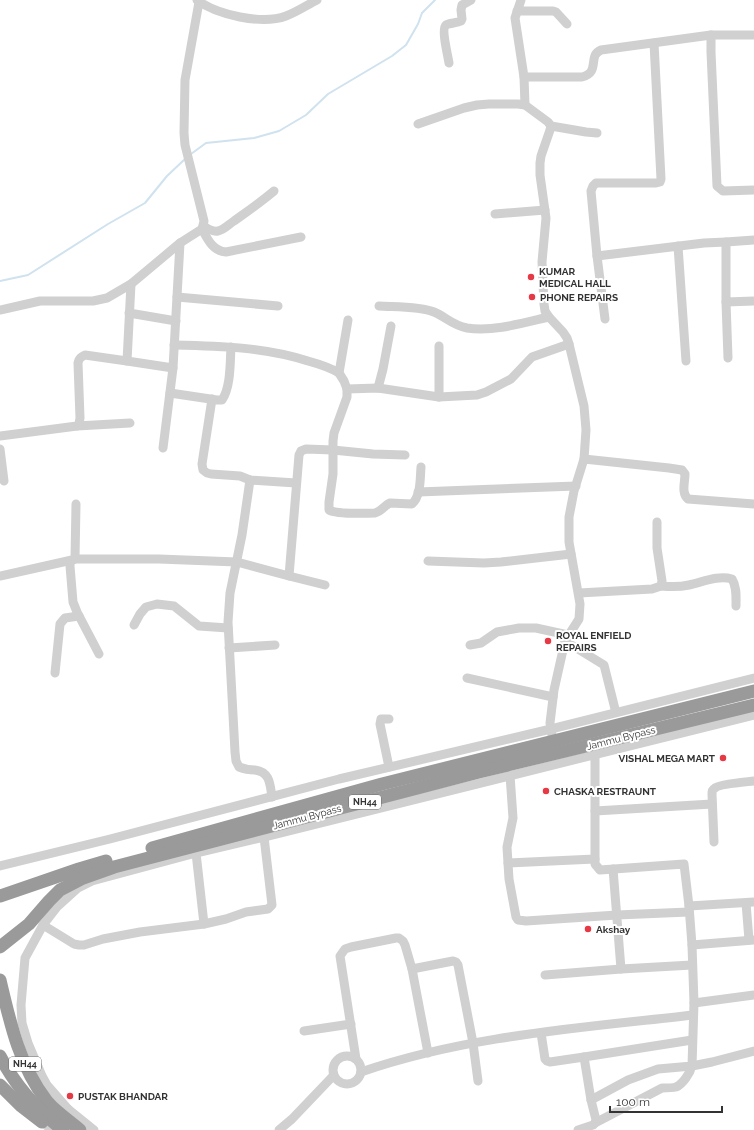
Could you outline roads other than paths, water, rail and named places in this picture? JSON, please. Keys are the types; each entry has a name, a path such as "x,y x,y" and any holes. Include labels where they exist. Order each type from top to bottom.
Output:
{"highway":[{"name":"Jammu Bypass","path":"0,896 94,865 382,784 551,731 754,691"},
{"name":"Jammu Bypass","path":"0,948 29,924 60,890 83,878 114,867 479,772 754,705"},
{"name":"NH44","path":"0,980 14,1033 41,1104 63,1130"},
{"name":"NH44","path":"0,1056 21,1089 80,1130"},
{"path":"0,1066 12,1076"},
{"path":"0,1085 20,1105 49,1128"}],"street":[{"path":"301,237 226,252 221,252 212,246 203,227 204,222 186,152 184,133 184,80 198,1 210,8 233,15 263,20 286,16 317,0"},
{"path":"449,63 444,28 461,21 462,5 471,0"},
{"path":"521,0 515,17 524,77 525,105"},
{"path":"517,11 554,11 567,24"},
{"path":"524,77 582,77 590,73 595,55 601,50 711,35 754,35"},
{"path":"711,35 717,186 722,191 754,190"},
{"path":"606,319 597,256 592,191 593,186 596,183 660,182 654,43"},
{"path":"418,124 477,105 518,104 525,105 548,122 550,126 540,163 546,218 542,262 545,311 567,338 584,406 586,430 584,459 569,517 569,542 579,593 579,619 566,638 553,697 551,731"},
{"path":"550,126 597,133"},
{"path":"203,227 214,231 224,229 274,191"},
{"path":"494,214 545,210"},
{"path":"0,310 40,301 93,301 107,298 131,284 180,243 203,227"},
{"path":"597,256 704,243 754,240"},
{"path":"726,242 728,358"},
{"path":"163,448 173,368 180,243"},
{"path":"678,246 686,361"},
{"path":"127,361 131,284"},
{"path":"177,297 278,306"},
{"path":"726,302 754,301"},
{"path":"379,306 423,309 434,312 452,324 467,328 504,327 549,317"},
{"path":"129,313 176,321"},
{"path":"339,373 348,320"},
{"path":"378,388 383,369 390,326"},
{"path":"347,389 378,388 439,397 477,395 511,379 532,357 569,344"},
{"path":"174,345 231,347 294,356 331,368 339,373 347,389 347,397 334,433 333,474 328,508 332,512 375,513 379,512 390,503 412,504 416,499 418,492 421,467"},
{"path":"439,346 439,397"},
{"path":"170,393 222,400 225,396 229,378 231,347"},
{"path":"77,426 80,418 78,363 81,357 85,356 127,361 173,368"},
{"path":"212,399 202,464 203,470 211,474 240,476 250,480 296,483"},
{"path":"0,436 77,426 130,423"},
{"path":"0,449 4,481"},
{"path":"289,576 298,455 301,451 306,449 333,450 373,454 405,455"},
{"path":"584,459 682,470 685,474 684,493 685,497 688,499 754,504"},
{"path":"250,480 242,536 230,593 228,628 236,761 242,769 259,770 263,772 269,781 272,797"},
{"path":"418,492 576,486"},
{"path":"76,504 73,560 70,562 73,602 78,616 99,654"},
{"path":"657,522 657,548 662,581 661,586"},
{"path":"428,561 484,563 506,562 572,554"},
{"path":"0,576 73,560 159,559 237,562 325,585"},
{"path":"579,593 652,589 661,586 678,587 719,578 728,578 732,579 736,589 736,606"},
{"path":"134,625 146,607 157,604 174,606 199,626 228,628"},
{"path":"55,673 60,624 65,618 78,616"},
{"path":"470,645 481,643 498,632 519,628 536,628 566,638 604,665 615,709"},
{"path":"229,648 275,644"},
{"path":"0,866 117,838 389,767 551,731 754,672"},
{"path":"467,678 553,697"},
{"path":"551,731 615,709 693,690 754,678"},
{"path":"94,1130 68,1109 55,1095 42,1076 28,1043 22,1023 21,1005 25,958 43,925 57,907 78,888 92,881 196,853 754,715"},
{"path":"389,767 380,724 381,719 390,719"},
{"path":"578,1130 595,1123 662,1088 678,1086 692,1066 694,1003 692,945 684,864 600,870 595,864 595,754"},
{"path":"510,775 513,818 507,847 509,879 516,917 518,920 526,921 617,915 750,903 752,940 692,945"},
{"path":"714,842 712,804 713,790 716,787 754,781"},
{"path":"595,811 712,804"},
{"path":"43,925 78,945 84,945 140,932 204,924 226,919 246,912 268,909 272,904 264,837"},
{"path":"196,853 204,924"},
{"path":"508,863 595,859"},
{"path":"613,869 622,969"},
{"path":"356,1059 340,956 345,949 399,938 405,945 412,969 428,1053"},
{"path":"412,969 453,961 458,965 473,1043 478,1081"},
{"path":"545,975 692,965"},
{"path":"694,1003 754,994"},
{"path":"361,1072 386,1063 473,1043 522,1035 693,1015"},
{"path":"304,1031 351,1024"},
{"path":"541,1033 545,1058 550,1062 692,1040"},
{"path":"591,1100 628,1080 658,1068 692,1066 754,1051"},
{"path":"352,1056 356,1059 361,1067 361,1072 357,1080 349,1084 340,1082 336,1079 334,1075 334,1066 339,1058 352,1056"},
{"path":"584,1057 596,1120 595,1123"},
{"path":"279,1130 292,1119 334,1075"},
{"path":"49,1128 43,1121 41,1104 68,1109"}],"waterway":[{"path":"191,154 206,143 254,138 279,131 306,115 328,94 392,56 406,45 418,24 422,13 435,0"},
{"path":"0,281 28,275 108,224 145,203 167,176 185,159"}],"place":[{"name":"KUMAR MEDICAL HALL","path":"531,277"},
{"name":"PHONE REPAIRS","path":"532,297"},
{"name":"ROYAL ENFIELD REPAIRS","path":"548,641"},
{"name":"VISHAL MEGA MART","path":"723,758"},
{"name":"CHASKA RESTRAUNT","path":"546,791"},
{"name":"Akshay","path":"588,929"},
{"name":"PUSTAK BHANDAR","path":"70,1096"}]}
